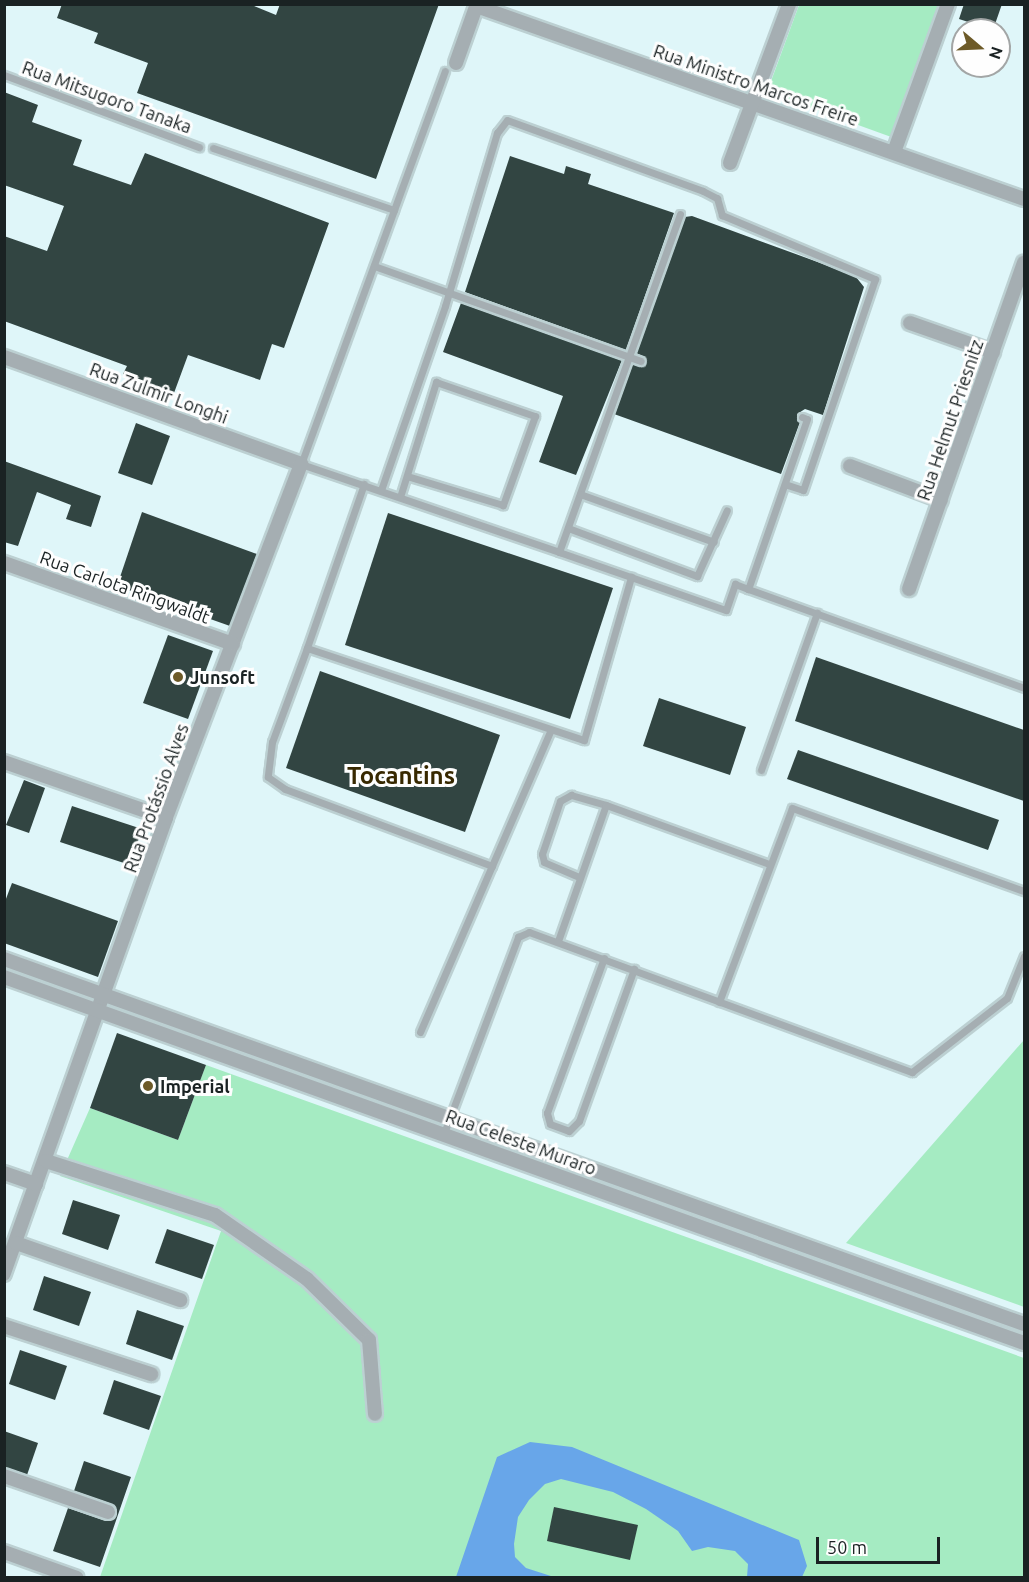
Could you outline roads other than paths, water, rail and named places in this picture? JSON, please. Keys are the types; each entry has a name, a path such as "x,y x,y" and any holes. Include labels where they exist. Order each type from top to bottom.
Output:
{"street":[{"path":"730,163 789,4"},
{"path":"894,153 948,4"},
{"path":"451,67 476,5"},
{"name":"Rua Ministro Marcos Freire","path":"476,5 1024,200"},
{"name":"Rua Helmut Priesnitz","path":"909,589 1024,263"},
{"path":"910,323 993,352"},
{"name":"Rua Zulmir Longhi","path":"4,357 301,464"},
{"name":"Rua Protássio Alves","path":"4,1274 106,996 166,818 301,464"},
{"path":"850,466 941,500"},
{"name":"Rua Carlota Ringwaldt","path":"4,563 233,644"},
{"path":"4,762 166,818"},
{"name":"Rua Celeste Muraro","path":"4,959 451,1115 1024,1324"},
{"name":"Rua Celeste Muraro","path":"4,977 1024,1343"},
{"path":"46,1161 215,1215 307,1279 369,1340 375,1414"},
{"path":"4,1173 36,1184"},
{"path":"16,1243 180,1300"},
{"path":"4,1326 152,1374"},
{"path":"4,1476 108,1512"},
{"path":"4,1552 77,1578"}],"lane":[{"name":"Rua Protássio Alves","path":"301,464 394,210 451,67"},
{"name":"Rua Mitsugoro Tanaka","path":"4,75 199,147"},
{"path":"381,490 449,291 497,133 507,120 703,190 717,198 722,215 870,274 876,282 819,452 803,490 784,484"},
{"path":"213,148 394,210"},
{"path":"559,552 680,214"},
{"path":"374,266 449,291 641,362"},
{"path":"400,497 436,382 535,416 503,504 407,476"},
{"path":"748,589 807,419 802,417"},
{"path":"301,464 726,610 735,584 1024,688"},
{"path":"364,484 272,742 268,777 285,789 492,866"},
{"path":"580,494 714,542"},
{"path":"568,528 697,576 727,510"},
{"path":"307,648 584,740 631,577"},
{"path":"761,770 817,613"},
{"path":"420,1032 551,730"},
{"path":"579,877 544,862 542,854 560,801 572,795 606,805 769,864"},
{"path":"558,940 606,805"},
{"path":"719,1002 787,813 801,808 1024,891"},
{"path":"444,1133 518,937 530,932 558,940 719,1002 912,1072 1007,998 1024,956"},
{"path":"604,958 547,1113 550,1124 569,1131 579,1121 634,969"}],"water":[{"path":"530,1442 572,1447 799,1540 807,1566 802,1577 747,1577 748,1564 735,1551 708,1547 692,1551 678,1531 646,1509 613,1492 561,1479 545,1484 529,1500 518,1517 514,1544 515,1557 526,1568 554,1577 456,1577 497,1457"}],"place":[{"name":"Junsoft","path":"178,677"},
{"name":"Imperial","path":"148,1086"}],"district":[{"name":"Tocantins","path":"401,776"}]}
